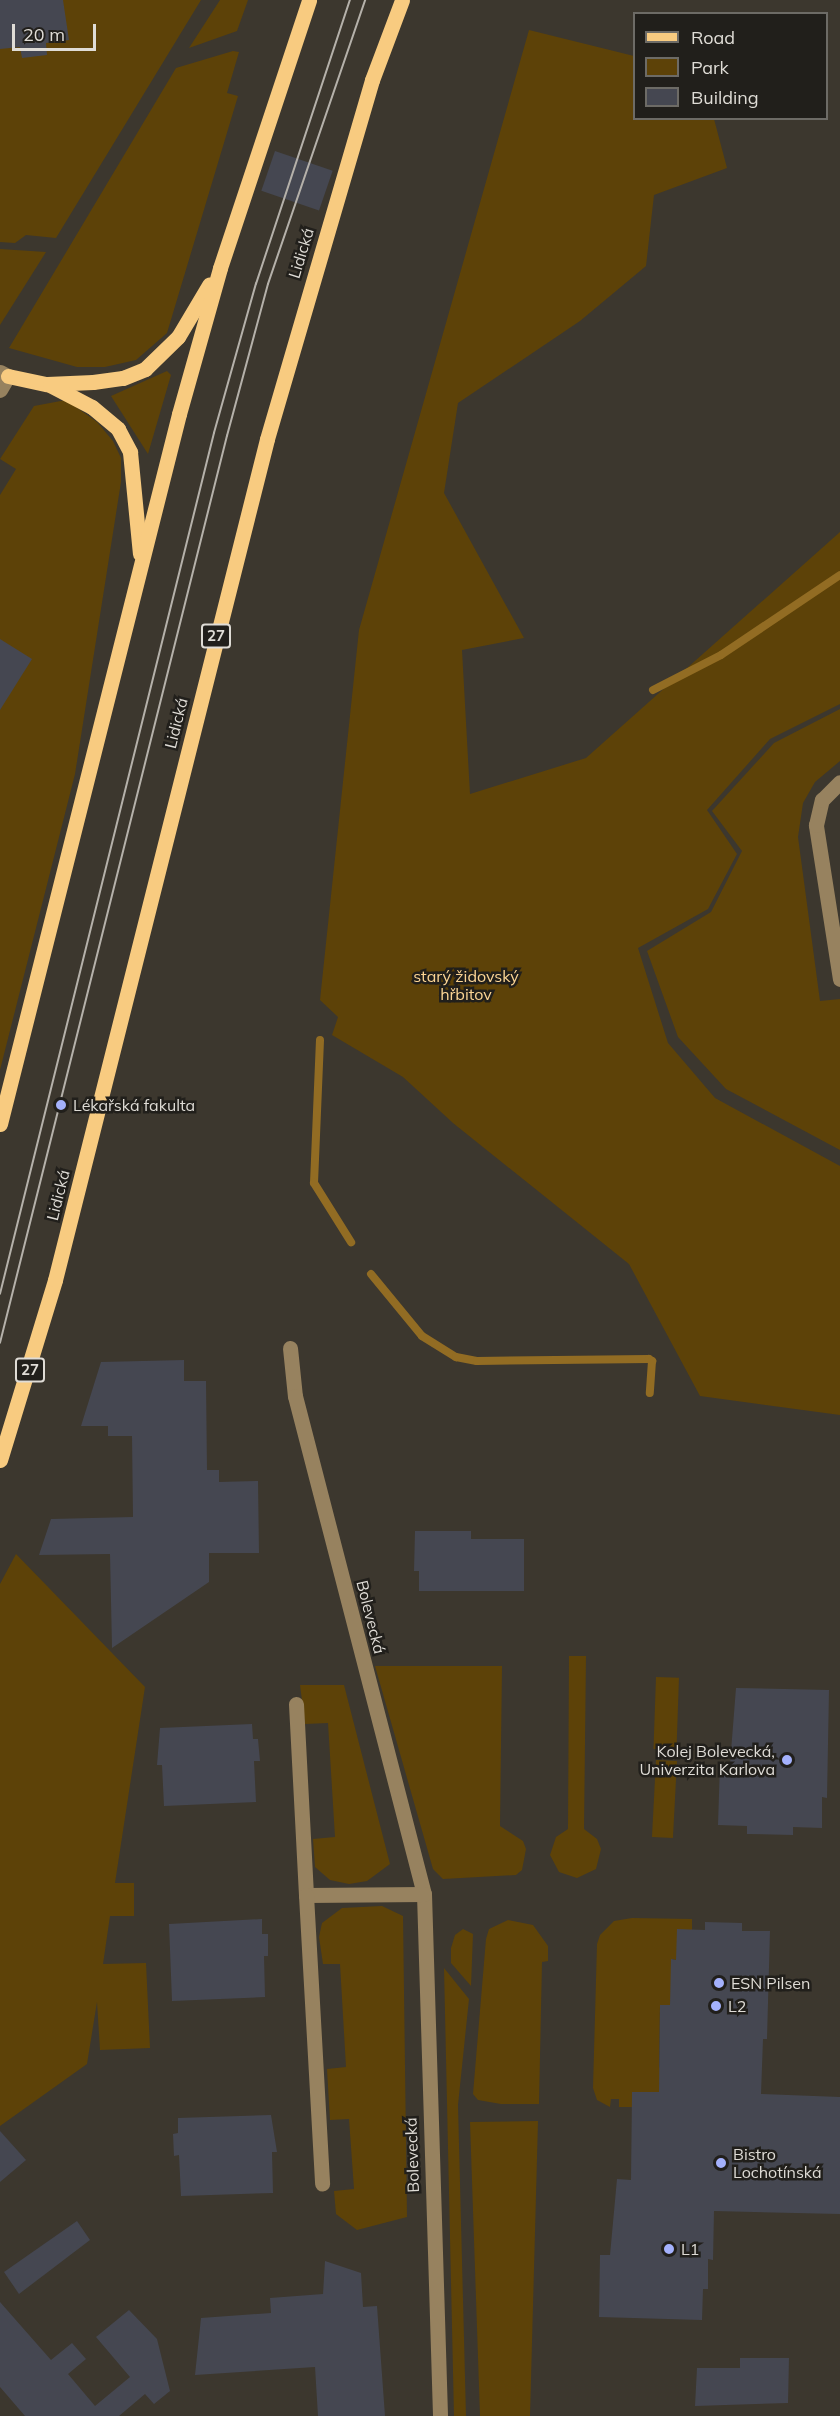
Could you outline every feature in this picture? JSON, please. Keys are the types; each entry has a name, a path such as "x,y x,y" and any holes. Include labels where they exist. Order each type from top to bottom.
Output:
{"main road":[{"path":"0,1124 141,567 220,267 309,0"},
{"name":"Lidická","path":"0,1460 49,1303 270,428 365,103 402,0"},
{"path":"47,384 123,378 145,369 178,336 220,267"},
{"path":"4,374 47,384 92,407 118,429 130,452 135,472 141,567"}],"street":[{"path":"0,390 4,374"},
{"path":"840,782 822,800 816,825 840,979"},
{"name":"Bolevecká","path":"290,1348 295,1396 423,1894 440,2416"},
{"path":"296,1704 322,2184"},
{"path":"306,1895 423,1894"}],"green space":[{"path":"0,0 201,0 56,238 26,235 15,243 0,242"},
{"path":"220,0 248,0 237,31 189,48"},
{"name":"starý židovský hřbitov","path":"529,30 633,56 633,120 714,120 727,168 654,195 646,266 580,321 458,403 444,493 524,638 462,650 470,794 586,758 840,532 840,704 770,739 707,810 737,854 708,909 638,948 668,1043 715,1098 840,1166 840,1415 700,1396 629,1264 453,1123 403,1077 332,1035 338,1017 320,1000 359,630"},
{"path":"233,51 239,52 227,93 238,96 167,333 136,360 105,367 77,367 9,348 176,68"},
{"path":"0,249 46,252 0,325"},
{"path":"167,371 171,375 148,454 111,396"},
{"path":"66,400 97,422 113,441 121,458 121,482 75,774 0,1070 0,495 16,469 0,459 34,406"},
{"path":"840,709 840,761 815,782 803,803 798,837 820,1001 840,999 840,1150 726,1089 678,1037 647,951 711,912 742,851 712,811 774,743"},
{"path":"16,1554 145,1687 115,1883 134,1883 134,1916 110,1916 103,1964 146,1963 150,2048 100,2050 97,2002 87,2064 0,2126 0,1584"},
{"path":"569,1656 586,1656 584,1829 597,1839 601,1849 596,1869 577,1878 559,1872 550,1855 556,1837 568,1829"},
{"path":"375,1666 502,1666 500,1826 523,1841 526,1849 522,1870 516,1875 443,1879 433,1869"},
{"path":"656,1677 679,1678 676,1750 653,1749"},
{"path":"300,1685 344,1685 390,1864 367,1881 349,1884 330,1880 315,1867 313,1839 335,1837 328,1723 305,1724"},
{"path":"656,1760 677,1761 673,1838 652,1837"},
{"path":"382,1906 403,1916 407,2217 357,2230 336,2214 334,2191 354,2189 349,2119 330,2120 327,2069 346,2067 340,1964 323,1964 319,1937 322,1923 342,1908"},
{"path":"632,1918 692,1919 692,1930 676,1960 672,1959 684,2005 660,2005 659,2067 682,2093 633,2092 632,2107 619,2107 619,2099 611,2099 610,2107 597,2100 593,2088 597,1944 600,1935 614,1921"},
{"path":"508,1920 533,1925 548,1946 548,1961 542,1962 539,2104 501,2104 478,2100 473,2094 486,1939 489,1929"},
{"path":"463,1929 473,1934 471,1986 451,1963 451,1948 455,1935"},
{"path":"444,1968 469,1999 458,2105 466,2416 454,2416"},
{"path":"538,2121 530,2416 480,2416 470,2122"}],"building":[{"path":"0,0 63,0 69,40 46,43 47,55 22,58 20,47 0,49"},
{"path":"275,151 333,171 319,211 261,191"},
{"path":"0,639 32,659 0,710"},
{"path":"184,1360 184,1381 206,1381 207,1470 219,1470 219,1482 258,1481 259,1553 209,1553 209,1582 112,1648 110,1554 39,1555 51,1519 133,1517 132,1436 108,1436 108,1426 81,1426 101,1362"},
{"path":"415,1531 471,1531 471,1539 524,1539 524,1591 419,1591 419,1571 414,1571"},
{"name":"Kolej Bolevecká, Univerzita Karlova","path":"736,1688 829,1690 827,1798 822,1797 822,1828 793,1827 793,1835 747,1834 747,1826 718,1825 720,1764 730,1764"},
{"path":"252,1724 253,1739 258,1739 260,1761 254,1761 256,1802 164,1806 162,1765 157,1765 160,1728"},
{"path":"262,1919 262,1934 268,1934 268,1956 264,1956 265,1997 172,2001 169,1924"},
{"path":"705,1922 742,1923 742,1931 770,1931 767,2039 763,2039 761,2094 840,2097 840,2214 714,2211 713,2260 708,2259 708,2289 703,2289 702,2320 599,2317 600,2255 610,2255 617,2179 631,2180 632,2092 659,2092 660,2005 670,2005 671,1959 676,1960 677,1929 705,1930"},
{"path":"271,2115 277,2152 272,2152 273,2193 181,2196 179,2155 174,2156 173,2134 178,2133 178,2118"},
{"path":"0,2131 26,2160 0,2182"},
{"path":"77,2221 90,2240 19,2294 4,2272"},
{"path":"325,2261 361,2273 363,2307 377,2306 385,2416 318,2416 315,2367 195,2375 201,2318 271,2313 270,2298 323,2294"},
{"path":"0,2302 51,2360 72,2343 86,2359 68,2374 95,2406 130,2377 96,2337 129,2310 157,2339 170,2391 154,2404 145,2394 119,2416 25,2416 0,2387"},
{"path":"740,2358 789,2358 788,2403 695,2406 697,2368 740,2368"}],"waterway":[{"path":"653,690 721,655 840,575"},
{"path":"320,1040 314,1183 351,1242"},
{"path":"371,1274 422,1336 456,1357 477,1361 649,1359 652,1361 650,1393"}],"tram line":[{"path":"0,1294 214,433 256,284 350,0"},
{"path":"0,1343 227,436 268,284 365,0"}],"place":[{"name":"Lékařská fakulta","path":"61,1105"},
{"name":"Kolej Bolevecká, Univerzita Karlova","path":"787,1760"},
{"name":"ESN Pilsen","path":"719,1983"},
{"name":"L2","path":"716,2006"},
{"name":"Bistro Lochotínská","path":"721,2163"},
{"name":"L1","path":"669,2249"}]}
